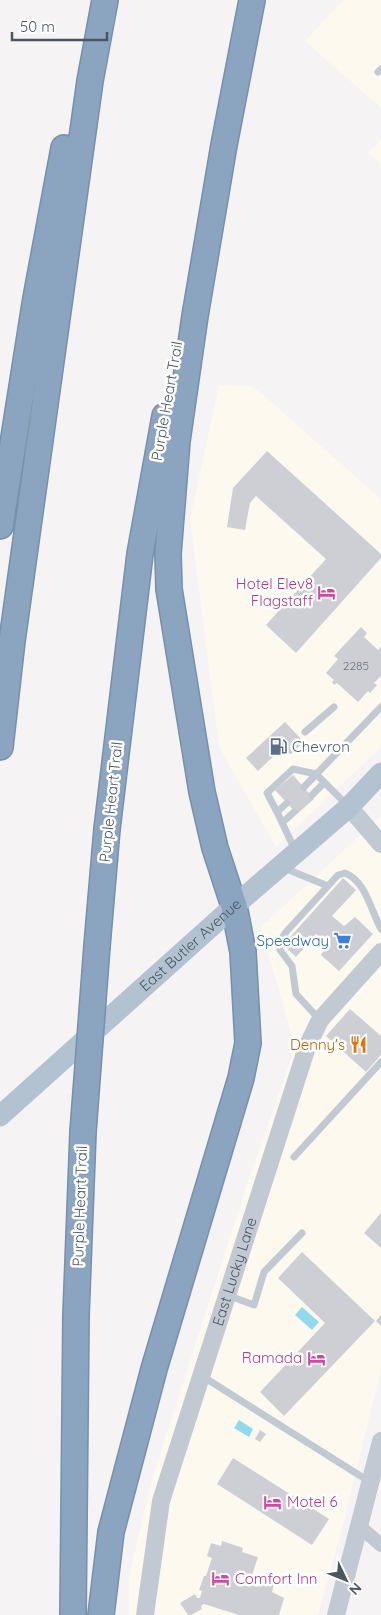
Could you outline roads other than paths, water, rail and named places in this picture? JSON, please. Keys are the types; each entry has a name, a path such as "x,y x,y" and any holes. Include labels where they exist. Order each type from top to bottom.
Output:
{"highway":[{"path":"0,747 12,641 90,81 105,0"},
{"name":"Purple Heart Trail","path":"73,1615 76,1315 83,1132 107,829 140,554 189,265 245,0"},
{"path":"101,1615 111,1532 156,1360 241,1078 248,1043 243,952 234,906 215,848 199,776 169,590 168,554 177,441 195,316 224,145 252,0"},
{"path":"0,526 36,298 68,127 90,81"}],"main road":[{"name":"East Butler Avenue","path":"0,1116 379,779"}],"street":[{"path":"349,807 381,844"},
{"name":"East Lucky Lane","path":"145,1615 162,1501 307,1046 320,1020 381,952"},
{"path":"336,1615 381,1441"},
{"path":"359,1526 381,1544"}],"lane":[{"path":"305,732 334,707"},
{"path":"304,787 381,707"},
{"path":"296,852 283,822 267,793 293,769 316,774 349,807"},
{"path":"312,795 324,783"},
{"path":"277,812 286,803"},
{"path":"283,822 294,812"},
{"path":"280,866 328,886"},
{"path":"320,1020 296,994 292,966 280,950 279,943 286,932 338,875 345,873 352,875 369,899 381,930"},
{"path":"294,1157 381,1062"},
{"path":"227,1295 254,1305 264,1272 302,1233"},
{"path":"202,1376 370,1483"}],"water":[{"path":"302,1307 319,1322 312,1330 295,1315"},
{"path":"239,1420 253,1429 249,1437 234,1428"}],"place":[{"name":"Hotel Elev8 Flagstaff","path":"327,593"},
{"name":"Chevron","path":"278,747"},
{"name":"Speedway","path":"343,941"},
{"name":"Denny's","path":"359,1045"},
{"name":"Ramada","path":"316,1358"},
{"name":"Motel 6","path":"273,1502"},
{"name":"Comfort Inn","path":"221,1579"}]}
